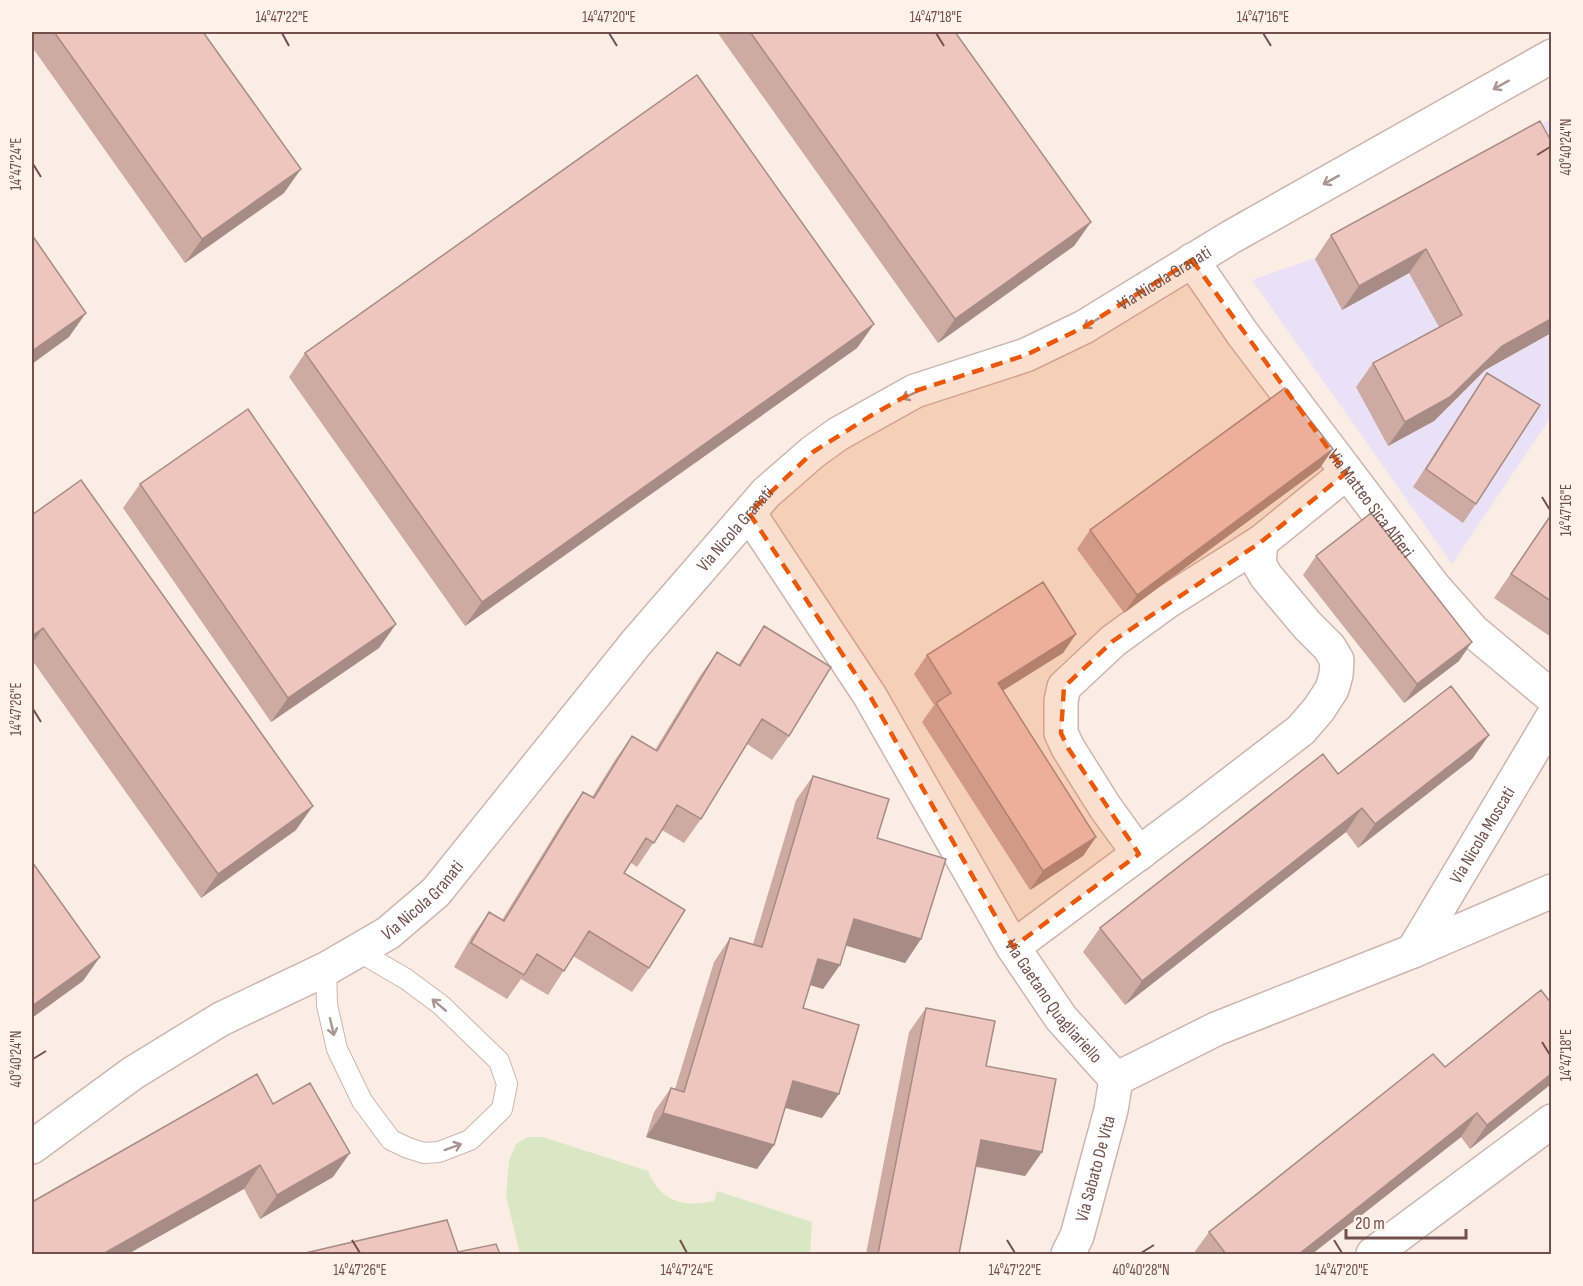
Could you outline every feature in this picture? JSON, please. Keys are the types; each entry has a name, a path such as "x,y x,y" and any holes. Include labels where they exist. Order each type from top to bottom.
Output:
{"street":[{"name":"Via Nicola Granati","path":"32,1147 134,1073 212,1025 326,969 388,933 436,892 636,643 766,493 813,452 872,415 915,392 1026,355 1084,327 1191,260 1551,56"},
{"name":"Via Matteo Sica Alfieri","path":"1191,260 1346,473 1434,587 1473,631 1551,697"},
{"path":"1139,854 1105,807 1061,733 1061,701 1064,687 1113,641 1168,601 1262,542 1346,473"},
{"name":"Via Gaetano Quagliariello","path":"749,513 870,696 1013,947 1061,1018 1116,1079 1216,1029 1413,951 1551,891"},
{"path":"1013,947 1301,730 1332,689 1337,660 1329,647 1306,625 1266,576 1259,564 1262,542"},
{"name":"Via Nicola Moscati","path":"1413,951 1551,718"},
{"name":"Via Sabato De Vita","path":"1068,1254 1077,1236 1111,1110 1116,1079"},
{"path":"1373,1254 1551,1121"}],"lane":[{"path":"326,969 327,1005 337,1049 362,1101 391,1140 424,1153 439,1152 470,1140 502,1109 507,1084 499,1061 441,1005 406,979 358,951"}],"highlighted area":[{"path":"1192,260 1346,473 1261,542 1113,641 1064,687 1061,733 1068,748 1139,854 1013,947 870,696 749,513 813,452 872,415 915,391 1026,355 1084,327"}],"shaded area":[{"path":"1551,119 1551,417 1452,564 1252,280 1315,258"}],"green space":[{"path":"528,1137 543,1137 648,1171 659,1189 674,1200 693,1203 714,1201 717,1191 812,1222 810,1254 520,1254 506,1196 509,1161 516,1144"}],"building":[{"path":"54,32 203,32 301,169 202,239"},
{"path":"750,32 955,32 1091,222 955,319"},
{"path":"697,75 874,324 482,602 305,353"},
{"path":"1540,121 1551,141 1551,319 1502,346 1450,397 1405,422 1373,363 1462,315 1426,249 1359,286 1331,235"},
{"path":"32,235 86,313 32,351"},
{"path":"1487,373 1540,405 1476,504 1426,469"},
{"path":"1285,388 1333,449 1137,595 1090,530"},
{"path":"248,409 396,624 288,698 140,484"},
{"path":"81,480 313,806 218,874 43,628 32,636 32,515"},
{"path":"1371,513 1472,642 1417,684 1316,556"},
{"path":"1551,515 1551,601 1511,574"},
{"path":"1043,582 1076,634 998,683 1096,837 1043,871 936,703 951,693 927,655"},
{"path":"764,626 831,667 789,736 762,719 701,819 677,805 654,843 646,838 624,873 685,910 649,968 589,931 564,971 537,954 524,975 471,943 489,912 504,921 583,792 594,798 632,736 657,751 717,652 740,666"},
{"path":"1451,686 1489,735 1375,824 1362,808 1142,981 1100,928 1323,754 1338,774"},
{"path":"813,776 889,799 877,838 946,859 921,939 854,919 840,965 818,959 803,1008 859,1025 839,1094 793,1081 774,1145 663,1113 671,1088 684,1092 730,938 762,947"},
{"path":"32,862 100,957 32,1006"},
{"path":"1541,990 1551,1003 1551,1074 1487,1125 1477,1113 1299,1254 1226,1254 1209,1232 1433,1054 1445,1067"},
{"path":"926,1008 995,1021 986,1066 1056,1079 1042,1152 981,1140 959,1254 878,1254"},
{"path":"257,1074 273,1104 310,1083 350,1153 277,1195 260,1165 103,1254 32,1254 32,1202"},
{"path":"447,1220 458,1252 496,1244 500,1254 301,1254"}]}
